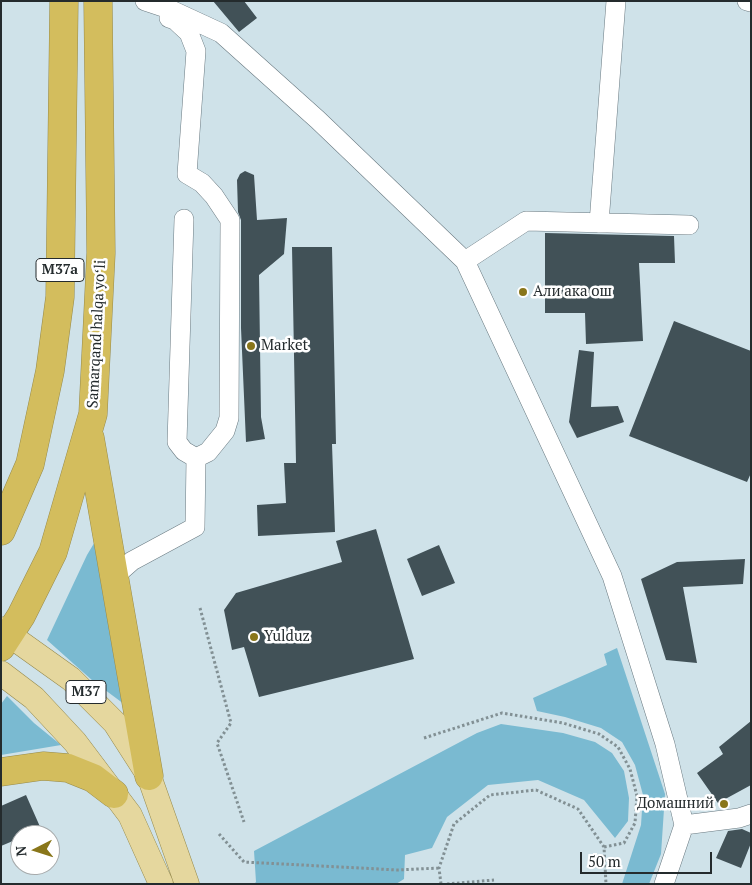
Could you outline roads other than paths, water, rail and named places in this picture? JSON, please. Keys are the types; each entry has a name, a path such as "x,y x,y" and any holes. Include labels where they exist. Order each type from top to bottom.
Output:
{"highway":[{"name":"M37a","path":"1,531 30,464 50,371 60,297 64,1"},
{"name":"Samarqand halqa yoʻli","path":"4,637 53,552 93,414 101,253 98,1"},
{"path":"89,432 149,776"},
{"path":"1,772 44,766 68,768 93,778 114,794"}],"main road":[{"name":"M37","path":"4,637 89,695 115,722 149,776 187,884"},
{"name":"M37","path":"1,673 34,698 75,742 130,815 161,884"}],"street":[{"path":"599,223 616,1"},
{"path":"140,4 169,5 221,33 318,120 465,261 612,576 665,744 684,825 664,884"},
{"path":"140,4 175,20 189,33 196,51 186,174 202,183 214,196 230,220 229,418 225,431 208,452 196,458"},
{"path":"184,219 177,442 184,451 196,458"},
{"path":"465,261 526,221 689,225"},
{"path":"115,576 132,561 195,527 196,458"},
{"path":"684,825 739,818 751,814"}],"place":[{"name":"Али ака ош","path":"523,292"},
{"name":"Market","path":"251,346"},
{"name":"Yulduz","path":"254,637"},
{"name":"Домашний","path":"724,804"}]}
